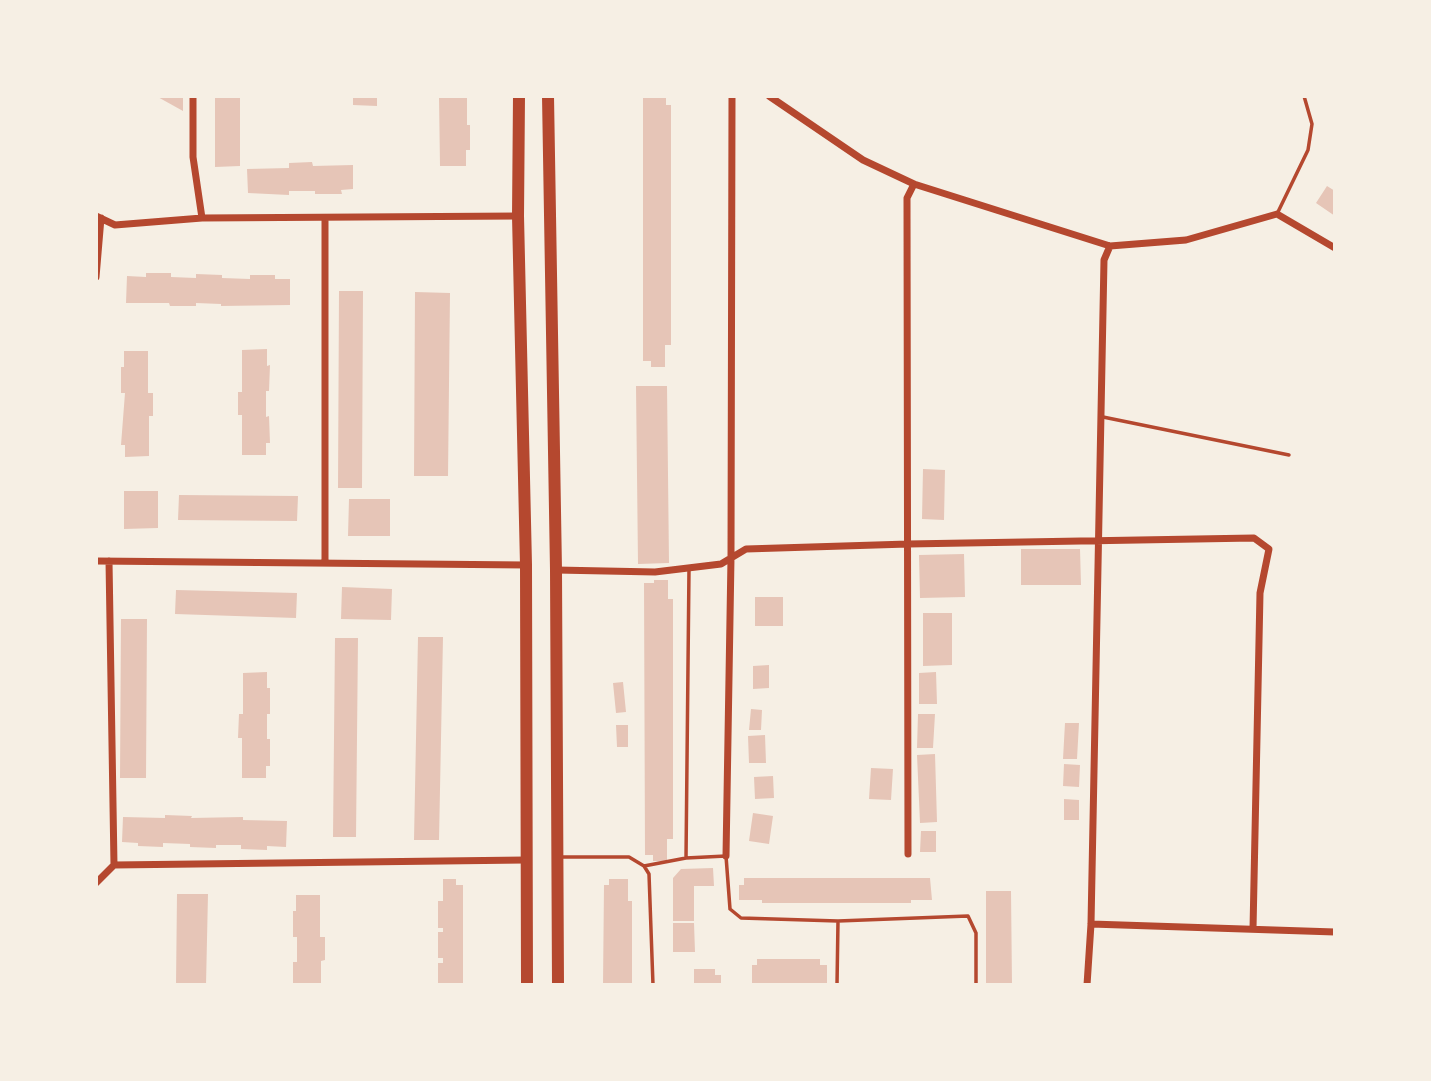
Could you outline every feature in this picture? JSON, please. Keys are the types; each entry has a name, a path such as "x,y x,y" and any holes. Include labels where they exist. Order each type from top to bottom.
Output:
{"main road":[{"path":"519,96 518,216 526,565 527,985"},
{"path":"548,96 556,570 558,985"}],"street":[{"path":"193,96 193,157 202,218"},
{"path":"726,856 731,558 732,96"},
{"path":"769,96 863,160 914,184 1110,246 1185,240 1278,214 1335,248"},
{"path":"908,854 907,198 914,184"},
{"path":"96,276 99,217 115,225 202,218 518,216"},
{"path":"325,218 325,563"},
{"path":"1087,985 1104,260 1110,246"},
{"path":"556,570 654,572 720,564 746,549 1254,538 1269,549 1260,593 1253,929"},
{"path":"96,561 526,565"},
{"path":"109,561 114,865"},
{"path":"96,883 114,865 525,860"},
{"path":"1090,924 1335,932"}],"lane":[{"path":"1278,214 1308,150 1312,124 1304,96"},
{"path":"1101,417 1289,455"},
{"path":"686,858 689,568"},
{"path":"644,866 686,858 726,856 730,909 741,918 838,920 968,916 976,933 976,985"},
{"path":"557,857 629,857 644,866 649,874 653,985"},
{"path":"837,985 838,920"}],"building":[{"path":"156,96 183,96 183,111"},
{"path":"215,96 240,96 240,166 215,167"},
{"path":"353,96 377,96 377,106 353,105"},
{"path":"467,96 470,150 466,150 466,166 440,166 439,97"},
{"path":"643,96 666,96 666,105 671,105 671,345 665,345 665,367 651,367 651,361 643,361"},
{"path":"312,162 313,166 353,165 353,189 341,190 342,194 315,194 315,191 289,191 289,195 248,193 247,169 289,168 289,163"},
{"path":"1327,186 1335,191 1335,216 1316,203"},
{"path":"146,273 171,273 171,277 196,278 196,274 250,279 250,275 275,275 275,279 290,279 290,305 221,306 196,303 196,306 170,306 169,303 126,303 127,276 146,277"},
{"path":"339,291 363,291 362,488 338,488"},
{"path":"415,292 450,293 448,476 414,476"},
{"path":"267,349 267,366 270,365 266,417 269,416 270,443 266,443 266,455 242,455 242,415 238,415 238,392 242,392 242,350"},
{"path":"124,351 148,351 148,393 153,393 153,416 149,416 149,456 125,457 125,445 121,445 125,393 121,393 121,367 124,367"},
{"path":"636,386 667,386 669,563 638,564"},
{"path":"923,469 945,470 944,520 922,519"},
{"path":"124,491 158,491 158,528 124,529"},
{"path":"179,495 298,496 297,521 178,520"},
{"path":"349,499 390,499 390,536 348,536"},
{"path":"1021,549 1080,549 1081,585 1021,585"},
{"path":"964,554 965,597 920,598 919,555"},
{"path":"654,580 668,580 668,599 673,599 673,839 667,839 667,861 653,861 653,855 645,855 644,583 654,583"},
{"path":"342,587 392,589 391,620 341,619"},
{"path":"176,590 297,593 296,618 175,614"},
{"path":"755,597 783,597 783,626 755,626"},
{"path":"923,613 952,613 952,665 923,666"},
{"path":"121,619 147,619 146,778 120,778"},
{"path":"418,637 443,637 439,840 414,840"},
{"path":"335,638 358,638 356,837 333,837"},
{"path":"769,665 769,688 753,689 753,666"},
{"path":"267,672 267,688 270,688 267,739 270,739 270,766 266,766 266,778 242,778 242,738 238,738 239,714 243,714 243,673"},
{"path":"936,672 937,704 919,704 919,673"},
{"path":"623,682 626,712 616,713 613,683"},
{"path":"751,709 762,710 761,730 749,730"},
{"path":"918,714 935,714 933,748 917,748"},
{"path":"1065,723 1079,723 1077,759 1063,759"},
{"path":"616,725 628,725 628,747 617,747"},
{"path":"765,735 766,763 749,763 748,736"},
{"path":"935,754 937,822 920,823 917,755"},
{"path":"1064,764 1080,765 1079,787 1063,786"},
{"path":"871,768 893,769 891,800 869,799"},
{"path":"773,776 774,798 755,799 754,777"},
{"path":"1064,799 1079,800 1079,820 1064,820"},
{"path":"753,813 773,816 769,844 749,841"},
{"path":"165,815 287,821 286,847 267,846 267,850 241,849 241,845 216,845 216,848 163,843 163,847 122,842 123,817 165,818"},
{"path":"921,831 936,831 936,852 920,852"},
{"path":"713,868 714,886 694,886 694,921 673,921 673,878 681,869"},
{"path":"744,878 930,878 932,900 911,900 911,903 762,903 762,900 739,900 739,885 744,885"},
{"path":"443,879 456,879 456,885 463,885 463,985 438,985 438,963 443,963 443,958 438,958 438,932 443,932 443,928 438,928 438,901 443,901"},
{"path":"609,879 628,879 628,901 632,901 632,985 603,985 604,885 609,885"},
{"path":"986,891 1011,891 1012,985 986,985"},
{"path":"177,894 208,894 206,985 176,985"},
{"path":"296,895 320,895 320,937 325,937 321,985 293,985 293,962 297,962 297,937 293,937"},
{"path":"673,923 694,923 695,952 673,952"},
{"path":"757,959 820,959 820,965 827,965 827,985 752,985 752,965 757,965"},
{"path":"694,969 715,969 715,975 721,975 721,985 694,985"}]}
